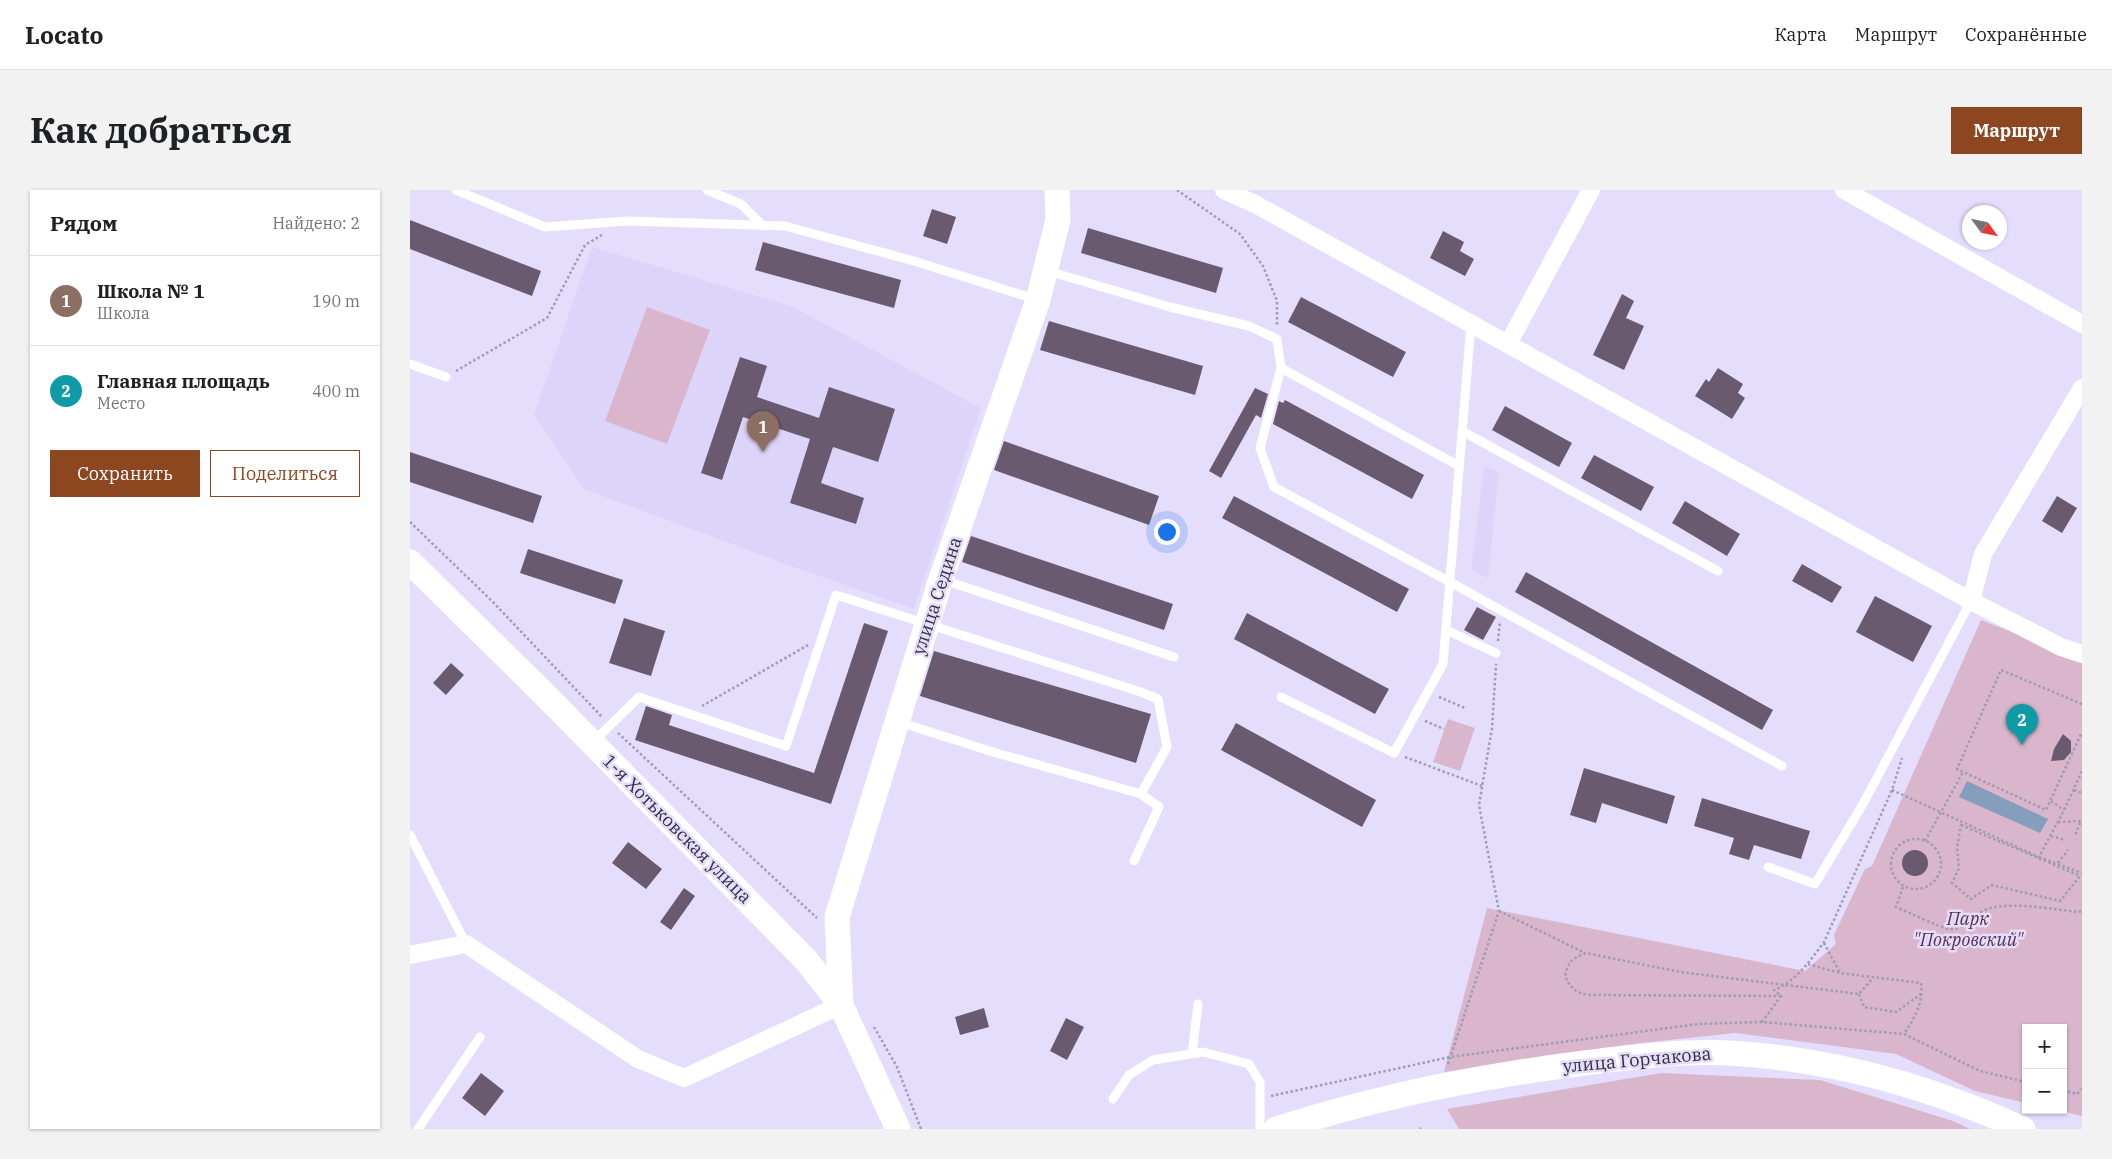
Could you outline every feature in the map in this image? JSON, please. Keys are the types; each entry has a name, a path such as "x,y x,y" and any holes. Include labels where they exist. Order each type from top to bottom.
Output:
{"main road":[{"name":"улица Седина","path":"841,1005 837,917 926,624 1038,300 1058,220 1057,190"},
{"name":"1-я Хотьковская улица","path":"410,562 592,742 806,960 841,1005 898,1129"},
{"name":"улица Горчакова","path":"1276,1129 1375,1101 1490,1078 1616,1059 1677,1054 1721,1053 1832,1065 1883,1076 1938,1093 2023,1129"}],"street":[{"path":"1224,190 1255,204 1970,601 2061,646 2082,654"},
{"path":"1508,344 1591,190"},
{"path":"1844,190 2082,324"},
{"path":"1970,601 1983,554 2082,388"},
{"path":"410,955 466,944 638,1059 684,1078 841,1005"}],"lane":[{"path":"456,190 545,227 626,221 785,226 904,258 1038,300"},
{"path":"707,190 741,204 763,226"},
{"path":"1045,270 1170,307 1248,326 1277,339 1281,368 1260,448 1274,487 1782,766"},
{"path":"1281,697 1394,753 1443,664 1471,324"},
{"path":"410,364 446,377"},
{"path":"1281,368 1459,466"},
{"path":"1462,431 1718,570"},
{"path":"941,579 1174,657"},
{"path":"592,742 639,697 786,746 836,595 1158,699 1167,746 1141,794"},
{"path":"1768,867 1815,884 1863,804 1970,601"},
{"path":"1446,630 1496,654"},
{"path":"897,721 993,752 1141,794 1159,807 1134,861"},
{"path":"410,835 466,944"},
{"path":"1192,1054 1198,1004"},
{"path":"418,1129 480,1037"},
{"path":"1113,1099 1129,1075 1153,1060 1203,1052 1249,1064 1260,1082 1260,1129"}],"path":[{"path":"1177,190 1240,234 1263,266 1277,302 1277,339"},
{"path":"446,377 547,318 585,245 626,221"},
{"path":"410,522 492,601 610,725 838,937"},
{"path":"1447,1066 1499,911 1479,805 1492,728 1496,654 1501,610"},
{"path":"690,713 822,637"},
{"path":"2082,704 2001,670 1957,770 2046,810 2082,732"},
{"path":"1428,692 1465,708"},
{"path":"1414,716 1444,729"},
{"path":"1781,996 1774,990 1785,986 1808,964 1824,942 1892,790 1904,752"},
{"path":"1394,753 1483,786"},
{"path":"2039,857 2082,771"},
{"path":"1926,841 1963,772"},
{"path":"1892,790 2039,857 2082,873"},
{"path":"2074,790 2082,793"},
{"path":"2050,801 2064,810"},
{"path":"2058,822 2081,821 2076,835"},
{"path":"1961,825 2080,876 2060,901 1992,885 1972,899 1952,883 1959,868 1957,848 1961,825"},
{"path":"2051,836 2064,840"},
{"path":"1912,839 1926,841 1938,852 1941,867 1938,877 1931,885 1920,890 1903,887 1893,877 1890,863 1893,852 1902,843 1912,839"},
{"path":"2058,863 2068,850"},
{"path":"1903,887 1896,907 1949,929 1962,927 1986,909 1998,907 2018,906 2082,911"},
{"path":"1499,911 1586,953 1680,972 1859,994"},
{"path":"1824,942 1840,973"},
{"path":"1586,953 1572,958 1567,966 1565,976 1570,987 1579,993 1588,995 1781,996"},
{"path":"1808,964 1840,973 1921,983 1923,993 1915,1018 1904,1034 1980,1071 2022,1081"},
{"path":"1859,994 1872,978"},
{"path":"1859,994 1864,1008 1896,1012 1923,993"},
{"path":"1762,1022 1781,996"},
{"path":"874,1026 897,1067 921,1129"},
{"path":"1260,1098 1450,1057"},
{"path":"2067,1091 2077,1094 2082,1089"}],"shaded area":[{"path":"592,247 791,306 981,408 914,609 788,565 584,489 534,415"},
{"path":"1484,467 1499,472 1488,578 1471,570"}],"green space":[{"path":"647,307 710,330 667,444 605,421"},
{"name":"Парк \"Покровский\"","path":"1981,620 2082,659 2082,1116 2067,1112 2067,1024 2022,1024 2022,1102 1975,1091 1896,1054 1735,1033 1632,1044 1444,1072 1487,908 1805,971 1836,944 1834,935 1865,869 1872,866"},
{"path":"1448,719 1475,728 1460,771 1433,762"},
{"path":"1661,1073 1820,1080 1953,1121 1970,1129 1459,1129 1447,1109"}],"water":[{"path":"1967,781 2048,819 2040,833 1959,797"}],"building":[{"path":"932,209 956,217 947,244 923,236"},
{"path":"410,220 541,271 532,296 410,249"},
{"path":"1088,228 1223,268 1216,293 1081,253"},
{"path":"1443,231 1464,242 1460,251 1474,259 1465,276 1430,258"},
{"path":"763,242 901,280 894,308 755,270"},
{"path":"1622,294 1634,301 1626,318 1644,326 1624,370 1593,355"},
{"path":"1301,297 1406,352 1393,377 1288,322"},
{"path":"1049,321 1203,366 1195,395 1040,350"},
{"path":"740,357 767,366 757,397 819,418 829,387 895,409 878,462 833,447 821,483 864,498 856,524 790,503 810,439 743,417 722,480 701,473"},
{"path":"1718,368 1743,384 1738,393 1745,398 1732,419 1695,396 1706,379 1709,382"},
{"path":"1255,388 1268,394 1261,418 1256,415 1221,478 1209,471"},
{"path":"1285,400 1424,475 1412,499 1273,424 1279,401 1283,403"},
{"path":"1505,406 1572,443 1559,467 1492,430"},
{"path":"1004,441 1159,496 1149,525 994,470"},
{"path":"410,452 542,496 533,523 410,482"},
{"path":"1594,455 1654,487 1641,511 1581,478"},
{"path":"1234,496 1409,589 1397,612 1222,518"},
{"path":"2057,496 2077,508 2062,533 2042,521"},
{"path":"1685,501 1740,534 1727,556 1672,523"},
{"path":"971,536 1173,604 1164,630 962,562"},
{"path":"528,549 623,580 615,604 520,573"},
{"path":"1802,564 1842,587 1832,603 1792,581"},
{"path":"1526,572 1773,710 1762,730 1515,592"},
{"path":"1875,596 1932,626 1913,662 1856,632"},
{"path":"1477,607 1496,617 1483,640 1464,630"},
{"path":"1247,613 1389,689 1375,714 1234,639"},
{"path":"624,618 665,631 651,676 609,663"},
{"path":"864,623 888,631 831,804 635,740 646,706 672,715 669,725 814,773"},
{"path":"934,651 1151,714 1136,763 920,696"},
{"path":"451,663 464,675 446,695 433,683"},
{"path":"1236,723 1376,800 1362,827 1221,750"},
{"path":"2063,734 2071,741 2071,752 2064,760 2051,761 2054,749"},
{"path":"1584,768 1675,796 1667,824 1602,803 1596,823 1570,815"},
{"path":"1702,798 1810,831 1801,859 1754,845 1749,860 1729,854 1734,838 1694,826"},
{"path":"628,842 662,869 646,889 612,863"},
{"path":"1915,850 1924,854 1928,863 1924,872 1915,876 1906,872 1902,863 1906,854"},
{"path":"684,888 695,896 671,930 660,922"},
{"path":"984,1008 989,1027 960,1035 955,1017"},
{"path":"1066,1018 1084,1027 1067,1060 1050,1051"},
{"path":"481,1073 504,1091 485,1116 462,1098"}],"place":[{"name":"Школа № 1","path":"763,452"},
{"name":"Главная площадь","path":"2022,745"}]}
